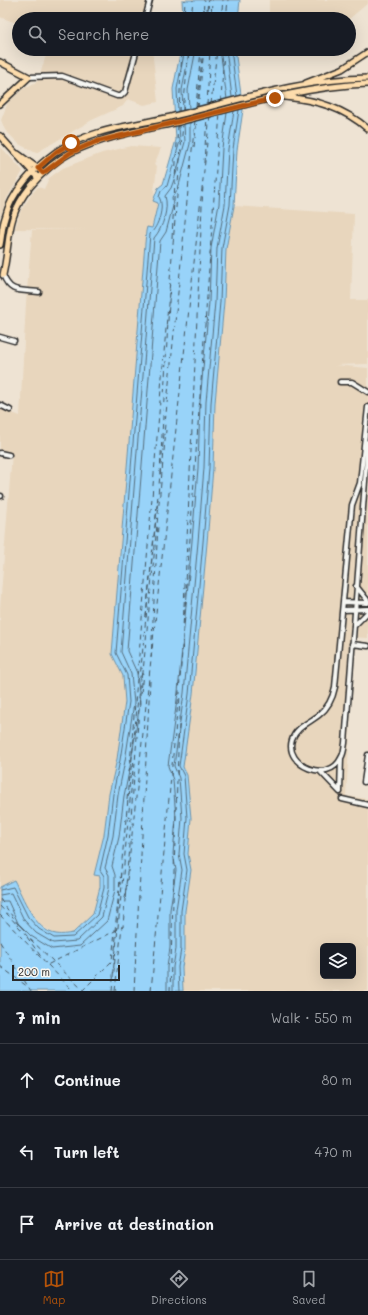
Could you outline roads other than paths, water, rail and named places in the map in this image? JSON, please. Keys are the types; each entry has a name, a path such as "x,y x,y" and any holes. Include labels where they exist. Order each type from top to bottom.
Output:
{"main road":[{"path":"291,88 342,69 368,52"},
{"path":"0,62 29,77 0,104"},
{"path":"0,245 5,217 10,204 21,187 32,172 56,152 76,141 106,131 273,91 328,81 368,78"},
{"path":"3,275 10,222 21,199 43,173 70,153 111,138 278,97 331,87 368,84"},
{"path":"278,97 311,100 332,106 353,117 368,129"},
{"path":"1,138 17,153 43,173"},
{"path":"17,153 38,178"},
{"path":"0,268 3,275"}],"street":[{"path":"147,12 150,0"},
{"path":"29,77 62,76 117,96 121,96 125,92 135,56"},
{"path":"3,275 7,284 13,289 39,292"},
{"path":"0,337 14,341"},
{"path":"340,382 352,382 368,392"},
{"path":"0,405 10,410"},
{"path":"341,758 334,767 320,771 305,767 298,761 291,747 292,740 299,728 319,715 333,695 343,610 352,504 360,483 368,407"},
{"path":"320,771 340,792 341,758 345,743 368,442"},
{"path":"0,453 8,455"},
{"path":"356,586 368,602"},
{"path":"343,602 368,602"},
{"path":"343,610 368,610"},
{"path":"354,627 368,610"},
{"path":"352,644 368,646"},
{"path":"364,782 368,755"},
{"path":"342,799 368,805"}],"water":[{"path":"182,0 240,0 239,12 183,12"},
{"path":"180,56 236,56 243,110 237,150 234,206 226,249 224,302 215,403 213,468 207,543 193,694 183,767 187,775 191,818 188,854 191,870 185,911 185,950 182,967 183,991 0,991 0,887 14,880 30,912 42,927 49,932 64,934 73,933 93,914 100,887 100,876 94,875 104,835 109,794 117,759 125,702 123,676 112,654 146,231 147,227 152,228 158,203 153,201 158,188 163,184 176,140 173,89"}]}
